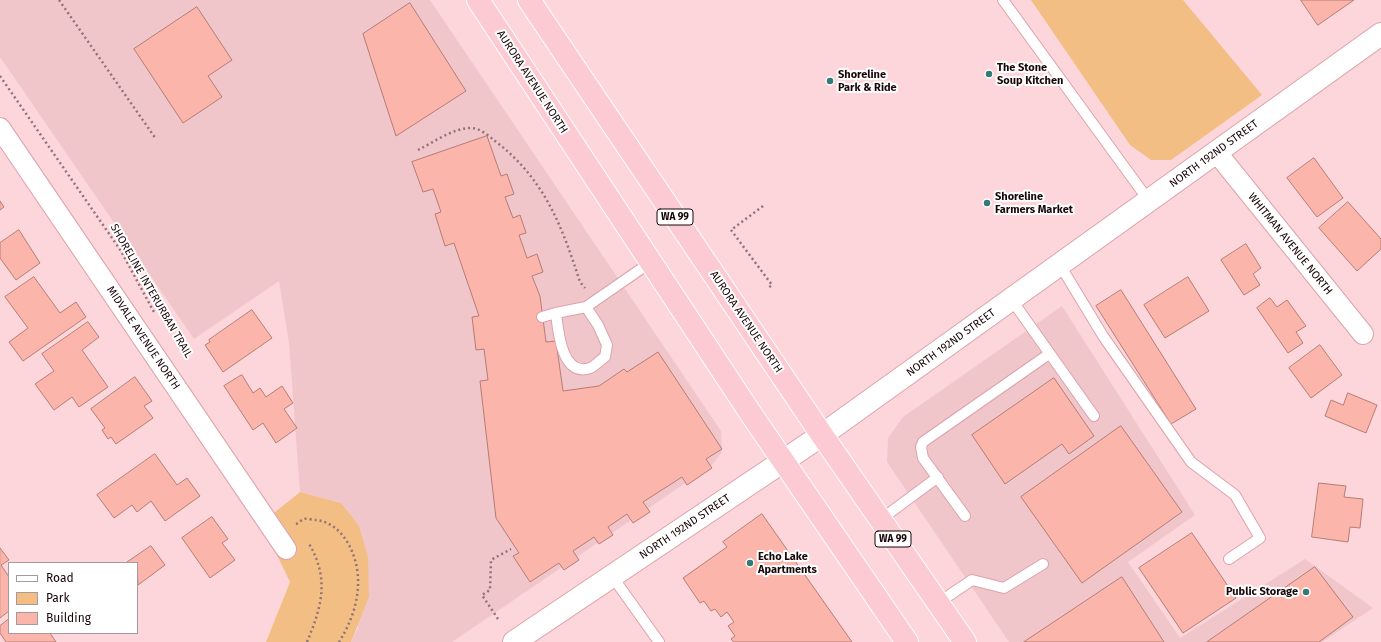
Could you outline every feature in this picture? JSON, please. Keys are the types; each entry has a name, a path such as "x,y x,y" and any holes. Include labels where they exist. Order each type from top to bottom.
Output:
{"highway":[{"name":"AURORA AVENUE NORTH","path":"478,0 782,461 907,642"},
{"name":"AURORA AVENUE NORTH","path":"529,0 822,435 965,642"}],"street":[{"name":"NORTH 192ND STREET","path":"514,642 822,435 1381,34"},
{"name":"MIDVALE AVENUE NORTH","path":"0,128 286,549"},
{"name":"WHITMAN AVENUE NORTH","path":"1217,153 1363,334"}],"lane":[{"path":"1003,0 1148,201"},
{"path":"542,317 590,304 651,262"},
{"path":"1060,265 1103,336 1191,462 1235,495 1260,538 1228,559"},
{"path":"1011,299 1094,416"},
{"path":"556,313 564,352 571,365 578,369 590,368 605,357 607,344 590,304"},
{"path":"965,516 923,458 921,447 923,442 1050,354"},
{"path":"880,520 938,477"},
{"path":"938,603 972,580 1004,588 1043,564"},
{"path":"612,576 658,642"}],"path":[{"path":"59,0 156,139"},
{"name":"SHORELINE INTERURBAN TRAIL","path":"0,76 121,251 156,315"},
{"path":"418,150 441,137 465,128 474,128 485,134 513,155 538,187 555,214 565,236 580,282 590,304"},
{"path":"763,206 731,230 772,285 767,289"},
{"path":"293,518 300,530"},
{"path":"272,529 282,525 297,524 305,519 322,521 337,528 356,560 358,578 356,600 350,625 339,642"},
{"path":"304,536 315,553 320,570 322,601 306,642"},
{"path":"498,619 482,596 490,590 491,560 511,549"}],"shaded area":[{"path":"0,0 430,0 721,431 722,452 712,465 452,642 351,642 358,628 341,503 300,492 289,343 279,281 194,339 0,57"},
{"path":"1062,306 1195,515 1128,562 1180,638 1305,559 1373,608 1322,642 1009,642 887,462 888,438 903,417"}],"green space":[{"path":"1031,0 1183,0 1262,95 1171,160 1151,160 1130,145"},
{"path":"300,492 341,503 359,526 368,557 369,597 351,642 266,642 290,582 276,553 288,532 274,513"}],"building":[{"path":"1301,0 1354,0 1318,25"},
{"path":"410,3 466,91 396,136 363,34"},
{"path":"197,7 232,60 208,76 222,97 183,123 134,49"},
{"path":"487,136 501,176 507,174 514,194 505,197 513,218 520,215 526,233 519,235 527,258 537,254 543,272 532,276 540,296 546,342 556,341 563,391 599,386 624,369 627,372 658,352 722,449 706,459 712,468 687,485 682,477 643,502 650,512 633,523 627,514 608,527 613,535 599,544 594,537 573,551 579,560 564,570 559,563 530,582 513,556 519,553 496,518 480,381 488,380 484,349 476,350 472,317 479,316 454,243 445,246 435,214 441,212 433,189 423,192 412,162"},
{"path":"1314,158 1343,198 1317,217 1287,178"},
{"path":"0,201 4,207 0,210"},
{"path":"1348,202 1381,239 1381,249 1357,271 1319,228"},
{"path":"19,230 40,263 16,280 0,258 0,243"},
{"path":"1246,244 1261,268 1253,274 1260,285 1244,295 1221,260"},
{"path":"34,277 60,313 76,302 86,317 23,361 9,342 28,328 5,297"},
{"path":"1188,277 1209,311 1165,338 1144,305"},
{"path":"1121,290 1196,409 1171,424 1096,306"},
{"path":"1270,298 1277,307 1287,300 1306,326 1296,332 1303,343 1288,353 1257,308"},
{"path":"252,310 272,338 223,372 205,345 210,342 209,340"},
{"path":"88,322 99,337 82,350 108,387 79,407 72,397 54,410 35,384 54,371 42,354"},
{"path":"1320,345 1342,375 1311,398 1289,368"},
{"path":"242,375 253,393 260,388 266,397 282,386 293,403 284,409 297,428 276,443 263,423 253,430 224,386"},
{"path":"135,377 152,401 144,406 153,418 116,444 111,437 108,439 102,430 105,428 91,409"},
{"path":"1054,378 1094,436 1069,454 1062,444 1005,484 972,435"},
{"path":"1348,393 1377,405 1366,433 1325,416 1331,400 1343,405"},
{"path":"1121,426 1182,512 1082,583 1021,497"},
{"path":"155,454 177,485 187,478 200,496 165,521 151,501 137,512 132,505 114,518 97,495"},
{"path":"1319,483 1346,486 1344,497 1363,499 1360,528 1350,527 1348,542 1312,537"},
{"name":"Echo Lake Apartments","path":"762,514 852,642 734,642 731,639 735,636 728,626 734,622 727,612 721,617 715,609 711,611 704,601 700,603 683,578 727,547 723,542"},
{"path":"212,517 228,539 222,543 235,560 210,578 182,538"},
{"path":"1192,533 1236,598 1183,633 1139,568"},
{"path":"151,546 165,565 138,585 138,562 127,562"},
{"path":"0,548 9,560 1,565 8,576 8,612 0,618"},
{"name":"Public Storage","path":"1315,567 1353,617 1319,642 1207,642"},
{"path":"1122,577 1164,642 1024,642"},
{"path":"8,620 8,634 51,634 56,642 6,642 0,633 0,626"}],"place":[{"name":"The Stone Soup Kitchen","path":"989,74"},
{"name":"Shoreline Park & Ride","path":"830,81"},
{"name":"Shoreline Farmers Market","path":"987,203"},
{"name":"Echo Lake Apartments","path":"750,563"},
{"name":"Public Storage","path":"1306,592"}]}
